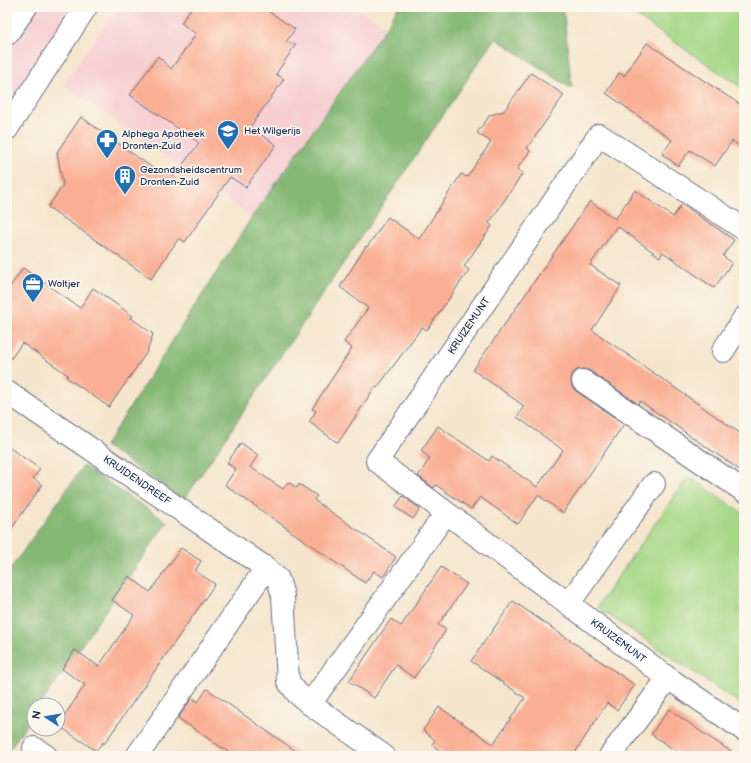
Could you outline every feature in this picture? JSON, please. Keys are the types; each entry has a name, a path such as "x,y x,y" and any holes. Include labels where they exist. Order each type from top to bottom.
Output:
{"street":[{"path":"7,34 26,7"},
{"path":"7,129 86,7"},
{"name":"KRUIZEMUNT","path":"744,229 599,135 377,461 668,678 744,730"},
{"path":"723,351 744,318"},
{"path":"583,381 744,491"},
{"name":"KRUIDENDREEF","path":"7,392 266,568 278,578 283,596 288,681 297,693 310,704 384,756"},
{"path":"569,603 654,484"},
{"path":"310,704 446,513"},
{"path":"137,756 266,568"},
{"path":"610,756 668,678"}],"shaded area":[{"path":"7,7 71,7 10,105 7,107"},
{"name":"Het Wilgerijs","path":"118,7 357,7 386,27 252,217 63,84"}],"green space":[{"path":"398,7 563,7 572,89 495,38 184,500 105,446 252,217 386,27"},
{"path":"623,7 744,7 744,89"},
{"path":"83,466 167,522 46,697 26,697 26,726 7,753 7,574"},
{"path":"688,476 744,514 744,706 597,607"}],"building":[{"path":"192,7 262,7 295,29 286,42 296,44 276,74 284,79 250,127 276,145 246,187 230,177 185,242 179,238 151,279 48,207 63,185 57,152 81,117 160,173 163,170 174,176 199,143 130,95 158,56 171,69 196,34 181,23"},
{"path":"647,43 744,107 744,149 732,141 715,166 690,150 678,166 662,154 672,140 606,93 619,73 624,76"},
{"path":"531,73 564,95 527,148 530,151 517,169 523,173 489,223 492,226 464,266 469,270 427,330 422,327 377,388 375,387 338,443 309,422 316,411 312,409 352,348 344,342 368,308 340,287 366,246 367,247 388,217 419,239 461,174 467,177 491,142 477,133 490,115 504,111"},
{"path":"635,190 673,217 682,204 734,240 723,256 732,263 714,288 663,252 660,257 617,226 590,265 621,286 592,330 744,436 744,473 640,401 638,404 590,371 584,369 577,370 572,374 572,387 624,424 563,513 538,495 518,524 480,497 471,509 436,485 434,488 418,476 430,458 421,451 438,426 489,461 492,456 537,487 563,450 517,417 524,406 473,370 590,201 615,219"},
{"path":"23,268 80,308 93,288 133,316 131,318 153,334 147,352 109,407 66,377 68,375 22,343 7,364 7,291"},
{"path":"241,443 258,455 250,467 283,489 288,482 297,488 299,484 317,496 314,500 396,557 383,577 374,571 365,583 225,485 236,469 227,463"},
{"path":"7,446 40,469 33,478 42,485 7,535"},
{"path":"403,496 420,509 413,519 395,507"},
{"path":"181,548 201,561 195,571 215,584 104,744 103,742 96,751 66,730 66,713 85,685 62,669 75,650 99,666 134,615 112,600 129,576 150,592"},
{"path":"441,567 467,584 438,625 446,630 414,678 396,665 374,698 349,681 391,619 401,626"},
{"path":"513,601 635,685 617,710 607,703 573,756 448,756 432,745 435,740 423,730 439,707 493,744 525,698 471,661"},
{"path":"207,689 303,756 234,756 178,718 192,698 198,702"},
{"path":"669,709 738,756 683,756 651,734"}],"place":[{"name":"Het Wilgerijs","path":"228,150"},
{"name":"Alphega Apotheek Dronten-Zuid","path":"107,160"},
{"name":"Gezondsheidscentrum Dronten-Zuid","path":"125,196"},
{"name":"Woltjer","path":"33,304"}]}
